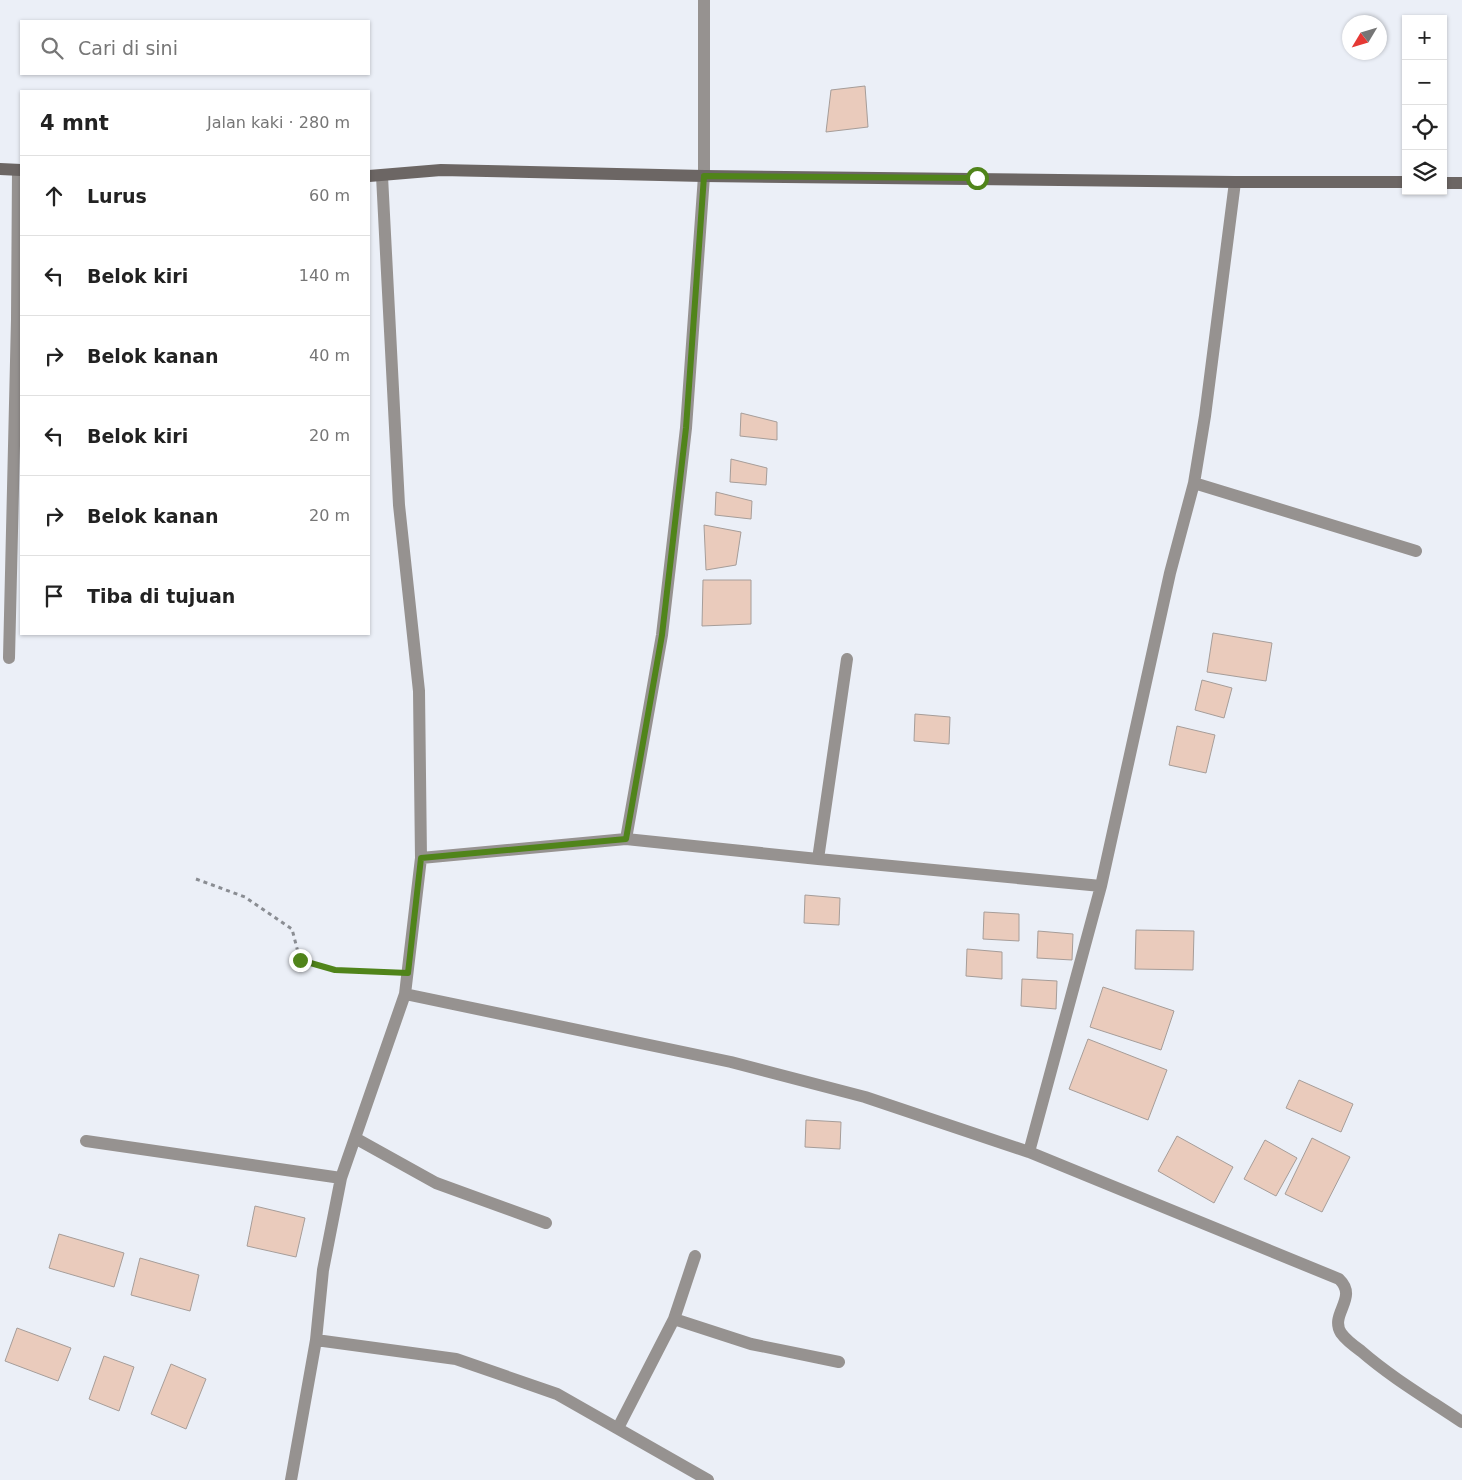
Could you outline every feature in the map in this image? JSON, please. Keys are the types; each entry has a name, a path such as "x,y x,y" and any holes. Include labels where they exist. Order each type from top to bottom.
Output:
{"street":[{"path":"626,839 662,635 685,438 704,176 704,0"},
{"path":"0,170 20,170 9,658"},
{"path":"370,176 441,170 704,176 1402,182"},
{"path":"291,1480 316,1340 323,1270 340,1178 405,994 421,858 418,691 399,505 382,176"},
{"path":"1029,1152 1101,886 1170,573 1194,483 1205,416 1235,182"},
{"path":"1447,183 1462,183"},
{"path":"1194,483 1416,551"},
{"path":"818,859 847,659"},
{"path":"421,858 626,839 1101,886"},
{"path":"405,994 740,1064 865,1097 1029,1152 1339,1279 1345,1285 1347,1293 1338,1322 1340,1332 1379,1367 1462,1422"},
{"path":"355,1138 436,1183 546,1223"},
{"path":"86,1141 340,1178"},
{"path":"618,1428 674,1319 695,1256"},
{"path":"674,1319 751,1344 839,1362"},
{"path":"316,1340 456,1359 557,1394 708,1480"}],"path":[{"path":"196,879 245,897 292,929 300,960 335,970 408,973"}],"building":[{"path":"865,86 868,127 826,132 831,90"},
{"path":"741,413 777,422 777,440 740,436"},
{"path":"731,459 767,468 766,485 730,482"},
{"path":"716,492 752,501 751,519 715,515"},
{"path":"704,525 741,532 736,565 706,570"},
{"path":"703,580 751,580 751,624 702,626"},
{"path":"1213,633 1272,643 1266,681 1207,672"},
{"path":"1202,680 1232,688 1224,718 1195,710"},
{"path":"915,714 950,717 949,744 914,741"},
{"path":"1177,726 1215,735 1206,773 1169,765"},
{"path":"805,895 840,898 839,925 804,923"},
{"path":"984,912 1019,914 1019,941 983,939"},
{"path":"1136,930 1194,931 1193,970 1135,969"},
{"path":"1038,931 1073,934 1072,960 1037,958"},
{"path":"967,949 1002,952 1002,979 966,976"},
{"path":"1022,979 1057,981 1056,1009 1021,1006"},
{"path":"1103,987 1174,1011 1161,1050 1090,1027"},
{"path":"1088,1039 1167,1070 1148,1120 1069,1089"},
{"path":"1299,1080 1353,1104 1341,1132 1286,1108"},
{"path":"806,1120 841,1122 840,1149 805,1147"},
{"path":"1177,1136 1233,1167 1214,1203 1158,1171"},
{"path":"1312,1138 1350,1157 1322,1212 1285,1194"},
{"path":"1265,1140 1297,1158 1276,1196 1244,1179"},
{"path":"255,1206 305,1218 296,1257 247,1246"},
{"path":"59,1234 124,1253 114,1287 49,1268"},
{"path":"140,1258 199,1275 190,1311 131,1295"},
{"path":"17,1328 71,1348 58,1381 5,1361"},
{"path":"104,1356 134,1367 119,1411 89,1399"},
{"path":"171,1364 206,1379 186,1429 151,1414"}],"route":[{"path":"300,960 335,970 408,973 421,858 626,839 662,635 686,428 704,176 977,178"}]}
